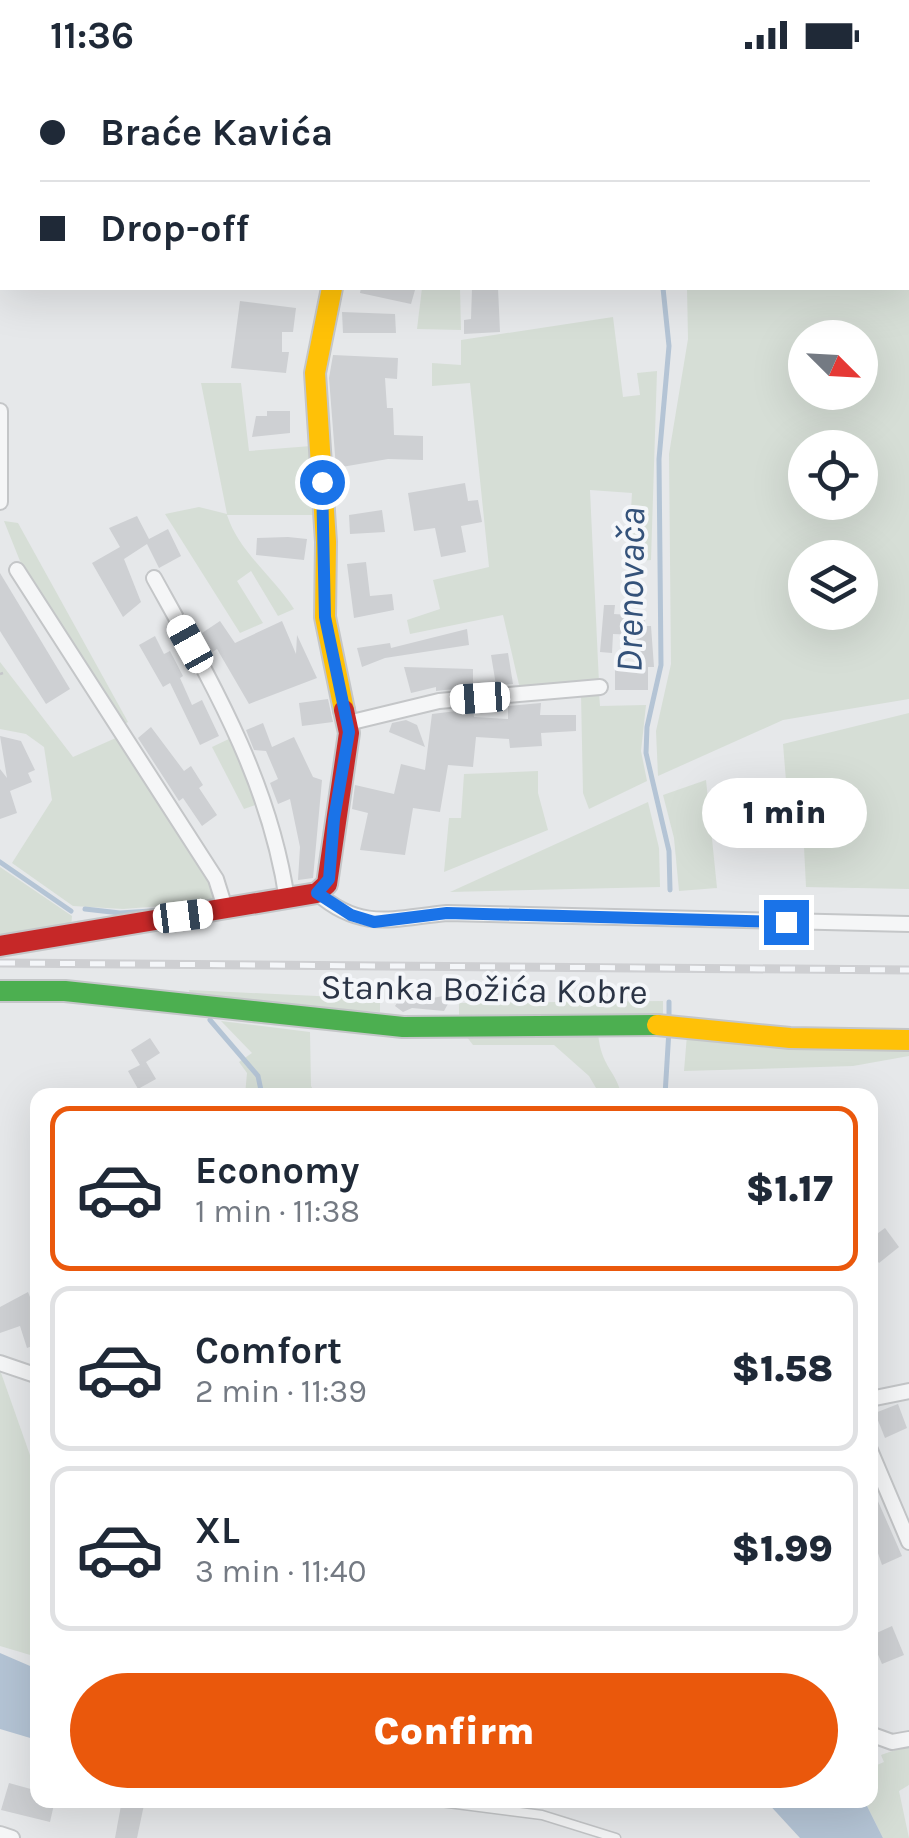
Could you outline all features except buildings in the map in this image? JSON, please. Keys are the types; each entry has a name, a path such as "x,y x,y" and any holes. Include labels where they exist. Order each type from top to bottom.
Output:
{"street":[{"path":"0,946 287,900 317,893 329,879 348,723 325,617 326,542 315,373 332,290"},
{"path":"0,411 0,502"},
{"path":"17,570 216,879 226,911"},
{"path":"154,578 236,728 268,816 287,900"},
{"path":"348,723 439,701 600,687"},
{"path":"317,893 351,915 374,922 447,913 909,924"},
{"name":"Stanka Božića Kobre","path":"0,991 65,992 270,1016 404,1026 669,1024 790,1038 909,1040"},
{"path":"0,1363 30,1373"},
{"path":"878,1398 909,1392"},
{"path":"878,1469 909,1542"},
{"path":"878,1737 892,1742 909,1739"},
{"path":"0,1834 12,1838"}],"lane":[{"path":"484,1808 542,1816 616,1838"}],"shaded area":[{"path":"422,290 460,290 461,330 417,329"},
{"path":"687,290 909,290 909,699 783,720 658,776 656,731 671,664 669,454 688,339"},
{"path":"613,317 623,397 640,395 637,373 657,371 651,560 628,562 632,493 590,490 599,683 520,689 503,615 410,634 407,620 440,609 433,580 489,567 470,383 432,386 432,363 461,365 461,340"},
{"path":"201,383 241,383 249,451 311,446 316,515 227,515 240,541 294,609 278,616 251,571 237,581 263,623 240,633 165,514 199,507 227,514"},
{"path":"4,521 18,523 128,722 123,725 20,561"},
{"path":"0,662 73,757 118,737 216,891 213,902 123,909 73,906 12,863 52,800 44,747 26,734 0,729"},
{"path":"599,693 600,706 646,705 641,751 647,781 589,809 583,793 581,694"},
{"path":"909,713 909,889 806,887 804,847 791,842 783,744"},
{"path":"233,737 258,804 244,809 212,747"},
{"path":"538,771 538,793 548,830 444,872 449,818 461,818 464,774"},
{"path":"706,780 717,888 679,891 674,838 663,795"},
{"path":"648,802 659,848 660,887 450,892"},
{"path":"0,867 72,916 71,927 0,940"},
{"path":"189,990 380,999 380,1012 191,999"},
{"path":"663,1001 663,1014 459,1015 459,1003"},
{"path":"221,1021 310,1032 312,1088 246,1088 247,1073 239,1062 252,1053"},
{"path":"598,1034 602,1054 619,1088 596,1088 589,1076 554,1045 473,1045 466,1036"},
{"path":"687,1035 777,1047 909,1050 909,1056 853,1066 684,1071"},
{"path":"0,1370 30,1455 30,1655 0,1646"},
{"path":"909,1745 909,1785 899,1791 909,1838 883,1838 868,1808 878,1808 878,1765 884,1762 881,1755"}],"water":[{"path":"0,1653 30,1666 30,1738 0,1729"},
{"path":"772,1808 868,1808 883,1838 800,1838"}],"waterway":[{"name":"Drenovača","path":"663,290 669,346 659,459 661,665 647,727 646,753 669,851 670,890"},
{"path":"0,862 71,911"},
{"path":"85,909 120,913 166,910"},
{"name":"Drenovača","path":"669,1002 669,1019"},
{"path":"210,1020 258,1076 261,1088"},
{"name":"Drenovača","path":"665,1088 669,1030"}],"railway":[{"path":"0,963 909,970"}],"traffic: fast":[{"path":"0,991 65,991 403,1027 657,1025"}],"traffic: slow":[{"path":"332,290 315,373 326,542 325,617 344,710"},
{"path":"657,1025 790,1038 909,1040"}],"traffic: jam":[{"path":"0,946 317,893 327,884 349,733 344,710"}],"route":[{"path":"322,482 325,617 346,709 349,744 334,819 329,879 317,893 351,915 374,922 447,913 786,922"}]}
